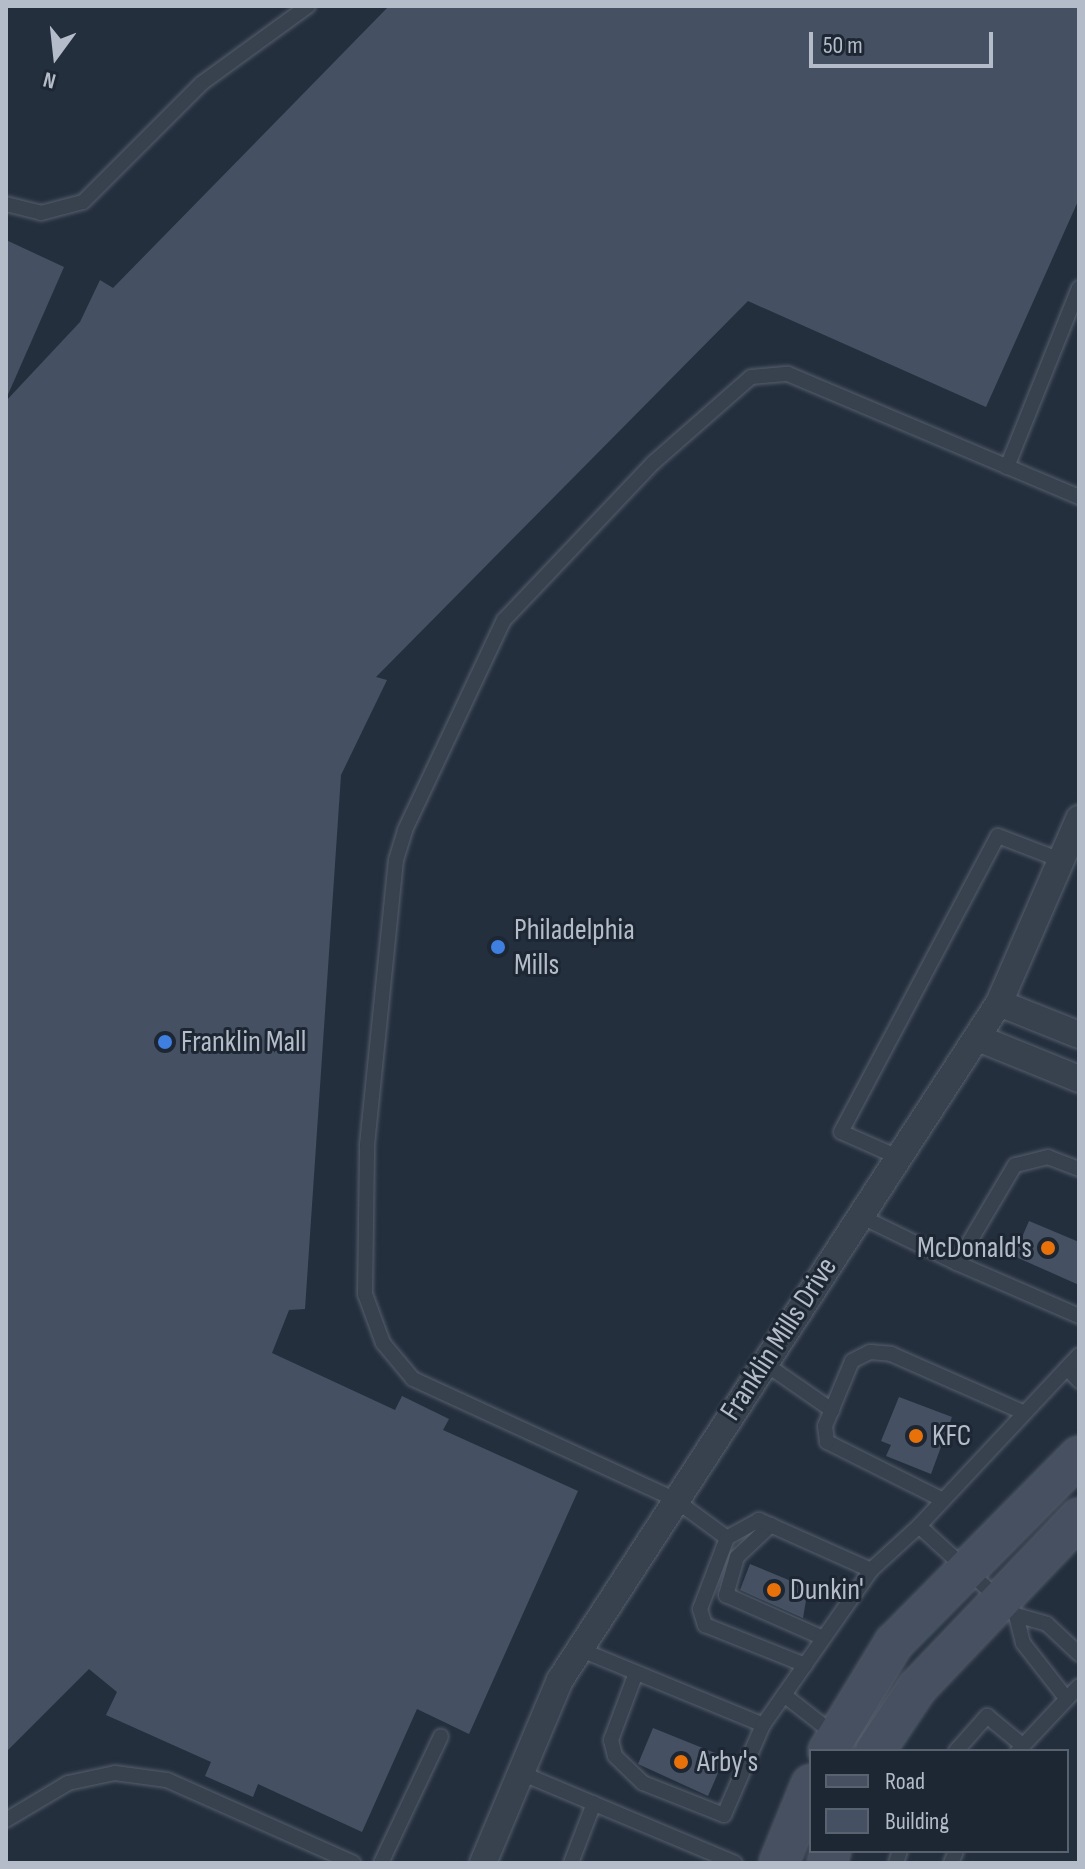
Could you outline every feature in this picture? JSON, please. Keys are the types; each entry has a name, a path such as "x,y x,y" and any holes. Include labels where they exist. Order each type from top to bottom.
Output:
{"street":[{"name":"Franklin Mills Drive","path":"483,1863 579,1649 674,1499 978,1038 999,1003 1078,823"},
{"path":"999,1003 1079,1035"},
{"path":"978,1038 1079,1079"},
{"path":"832,1743 894,1643 1079,1456"},
{"path":"876,1749 917,1688 1008,1608 1079,1518"},
{"path":"779,1863 809,1789"}],"lane":[{"path":"6,204 41,213 83,202 202,83 308,6"},
{"path":"1007,467 1079,288"},
{"path":"727,1538 674,1499 413,1379 383,1343 365,1294 367,1145 396,860 405,830 504,620 653,463 751,377 788,374 1079,497"},
{"path":"900,1158 841,1132 998,836 1063,861"},
{"path":"957,1263 1015,1165 1048,1157 1079,1169"},
{"path":"860,1216 957,1263 1079,1316"},
{"path":"943,1500 838,1453 825,1426 852,1361 870,1352 1025,1413"},
{"path":"636,1673 611,1740 620,1764 643,1783 724,1815 763,1725 871,1570 919,1526 1079,1355"},
{"path":"764,1363 832,1410"},
{"path":"1067,1368 1079,1381"},
{"path":"805,1665 705,1625 700,1609 727,1538 759,1520 871,1570"},
{"path":"771,1525 737,1557 726,1595 823,1638"},
{"path":"919,1526 1008,1608 1047,1624 1079,1654"},
{"path":"1008,1608 1023,1643 1066,1698"},
{"path":"579,1649 763,1725"},
{"path":"958,1749 987,1716 1020,1748 1079,1686"},
{"path":"784,1695 832,1743"},
{"path":"381,1863 441,1736"},
{"path":"521,1773 725,1861"},
{"path":"6,1820 68,1783 128,1775 167,1780 353,1863"},
{"path":"571,1863 594,1803"}],"building":[{"name":"Franklin Mall","path":"389,6 1079,6 1079,199 986,407 748,301 376,677 387,680 341,775 305,1309 289,1310 272,1353 395,1410 402,1396 449,1419 443,1430 578,1491 469,1734 417,1709 362,1832 258,1784 253,1797 205,1776 211,1762 106,1715 117,1692 89,1669 6,1752 6,401 80,322 100,280 113,288"},
{"path":"6,240 64,267 6,399"},
{"name":"McDonald's","path":"1029,1221 1079,1242 1079,1285 1014,1256"},
{"name":"KFC","path":"899,1397 952,1417 931,1474 886,1456 891,1445 881,1441"},
{"name":"Dunkin'","path":"750,1564 808,1588 803,1618 740,1590"},
{"name":"Arby's","path":"653,1728 725,1757 708,1796 638,1764"}],"place":[{"name":"Philadelphia Mills","path":"498,947"},
{"name":"Franklin Mall","path":"165,1042"},
{"name":"McDonald's","path":"1048,1248"},
{"name":"KFC","path":"916,1436"},
{"name":"Dunkin'","path":"774,1590"},
{"name":"Arby's","path":"681,1762"}]}
